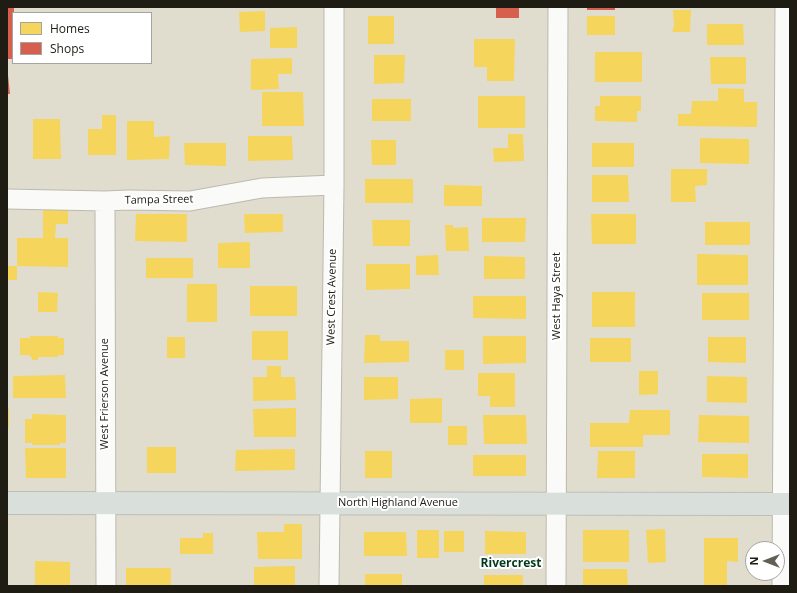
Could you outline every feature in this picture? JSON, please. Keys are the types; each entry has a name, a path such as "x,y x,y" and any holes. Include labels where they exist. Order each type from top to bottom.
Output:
{"main road":[{"name":"North Highland Avenue","path":"7,503 786,504"}],"street":[{"name":"West Crest Avenue","path":"329,586 334,185 334,7"},
{"name":"West Haya Street","path":"556,586 558,7"},
{"path":"782,586 786,504 785,7"},
{"name":"Tampa Street","path":"7,199 190,201 262,188 334,185"},
{"name":"West Frierson Avenue","path":"105,201 106,586"}],"building: Homes":[{"path":"673,10 691,10 690,32 672,32 674,26"},
{"path":"265,11 265,31 240,32 239,12"},
{"path":"368,16 394,16 394,44 368,44"},
{"path":"587,16 615,16 615,35 587,35"},
{"path":"707,24 743,24 744,45 707,45"},
{"path":"297,27 297,48 270,48 270,28"},
{"path":"474,39 515,39 514,81 487,81 487,67 474,67"},
{"path":"595,52 642,52 642,82 595,82"},
{"path":"374,55 405,55 404,83 374,84"},
{"path":"710,57 746,57 746,84 711,84"},
{"path":"292,58 292,74 278,74 279,89 251,90 251,59"},
{"path":"718,88 744,89 744,102 757,102 757,127 678,126 678,114 691,114 692,101 718,101"},
{"path":"262,92 303,92 304,126 262,126"},
{"path":"478,96 525,96 525,128 478,128"},
{"path":"600,96 641,96 641,111 637,111 637,122 595,121 595,106 600,106"},
{"path":"372,99 411,99 411,121 372,121"},
{"path":"102,115 116,115 116,155 88,155 88,129 102,129"},
{"path":"33,119 60,119 61,159 33,159"},
{"path":"127,121 154,121 154,137 170,136 169,159 127,160"},
{"path":"508,134 523,134 524,161 494,162 493,148 508,148"},
{"path":"248,136 292,136 293,160 248,161"},
{"path":"700,138 749,139 749,164 700,163"},
{"path":"371,140 396,140 396,165 372,165"},
{"path":"184,143 226,143 226,166 185,165"},
{"path":"592,143 634,143 634,167 592,167"},
{"path":"671,169 707,169 707,185 695,186 696,202 671,202"},
{"path":"592,175 628,175 629,202 592,202"},
{"path":"365,179 413,179 413,203 365,203"},
{"path":"444,185 482,186 482,206 444,206"},
{"path":"43,209 68,209 68,224 56,224 55,238 68,238 68,267 17,266 17,238 43,238"},
{"path":"136,214 187,214 187,242 135,241"},
{"path":"244,214 283,214 283,232 245,233"},
{"path":"591,214 636,214 636,244 592,244"},
{"path":"482,218 526,218 525,242 482,242"},
{"path":"372,220 410,220 410,246 373,246"},
{"path":"705,222 750,222 750,245 705,245"},
{"path":"445,225 453,225 453,228 468,227 469,251 446,251"},
{"path":"250,242 250,268 218,268 218,243"},
{"path":"697,254 748,255 748,285 697,285"},
{"path":"438,255 439,275 416,275 416,256"},
{"path":"484,256 525,257 525,279 484,279"},
{"path":"146,258 193,258 193,278 146,278"},
{"path":"366,264 410,264 410,289 366,290"},
{"path":"7,266 17,266 17,280 7,280"},
{"path":"187,284 217,284 217,322 187,322"},
{"path":"250,286 297,286 297,316 250,316"},
{"path":"38,292 58,293 57,312 38,312"},
{"path":"592,292 635,292 635,327 592,327"},
{"path":"702,293 749,293 749,320 702,320"},
{"path":"473,296 526,296 526,319 473,318"},
{"path":"252,331 288,331 288,360 252,360"},
{"path":"365,335 380,335 380,341 409,341 409,362 364,363"},
{"path":"30,336 58,336 58,338 64,338 64,355 58,355 58,357 38,357 38,360 32,360 30,355 20,355 20,338 30,338"},
{"path":"483,336 526,336 526,363 483,364"},
{"path":"167,337 185,337 185,358 167,358"},
{"path":"708,337 746,337 746,363 708,362"},
{"path":"590,338 631,338 631,362 590,362"},
{"path":"445,350 464,350 464,370 445,370"},
{"path":"267,366 281,366 281,377 295,377 296,400 253,401 253,377 267,377"},
{"path":"639,371 658,371 658,394 639,395"},
{"path":"478,373 515,373 515,407 490,407 490,396 478,396"},
{"path":"65,375 66,398 13,398 13,376"},
{"path":"707,376 747,377 747,403 707,402"},
{"path":"364,377 398,377 398,399 364,400"},
{"path":"442,398 442,423 410,423 410,399"},
{"path":"7,408 9,408 9,428 7,428"},
{"path":"296,408 296,437 254,437 253,409"},
{"path":"630,410 670,410 670,435 643,435 643,447 590,447 590,423 629,423"},
{"path":"32,414 66,415 66,443 60,443 60,445 32,445 32,443 25,443 25,419 32,419"},
{"path":"483,415 526,415 527,444 484,444"},
{"path":"699,415 749,416 749,443 698,442"},
{"path":"448,426 467,426 467,445 448,445"},
{"path":"147,447 176,447 176,473 147,473"},
{"path":"25,448 66,448 66,478 26,478"},
{"path":"295,449 295,470 235,471 236,450"},
{"path":"365,451 392,451 392,478 365,478"},
{"path":"598,451 635,451 635,478 597,478"},
{"path":"702,454 748,454 748,478 702,477"},
{"path":"473,455 526,455 526,476 473,476"},
{"path":"284,524 302,524 302,559 258,559 257,532 284,532"},
{"path":"665,529 666,562 648,563 646,530"},
{"path":"417,530 439,530 439,558 417,558"},
{"path":"583,530 629,530 629,562 583,562"},
{"path":"444,531 464,531 464,552 444,552"},
{"path":"485,531 526,532 526,554 485,554"},
{"path":"364,532 406,532 407,556 364,556"},
{"path":"203,533 213,533 213,554 180,554 180,538 203,538"},
{"path":"704,538 738,538 738,562 727,561 727,585 704,585"},
{"path":"35,561 70,562 70,586 35,586"},
{"path":"295,566 295,586 254,586 254,567"},
{"path":"126,568 171,568 171,586 126,586"},
{"path":"583,569 627,569 628,586 583,586"},
{"path":"365,574 402,574 402,586 365,586"},
{"path":"484,575 523,575 523,586 484,586"}],"building: Shops":[{"path":"7,7 14,7 14,12 12,12 12,59 7,59"},
{"path":"496,7 519,7 519,18 496,18"},
{"path":"587,7 615,7 615,10 587,10"},
{"path":"8,75 10,94 7,94"}],"district":[{"name":"Rivercrest","path":"511,564"}]}
